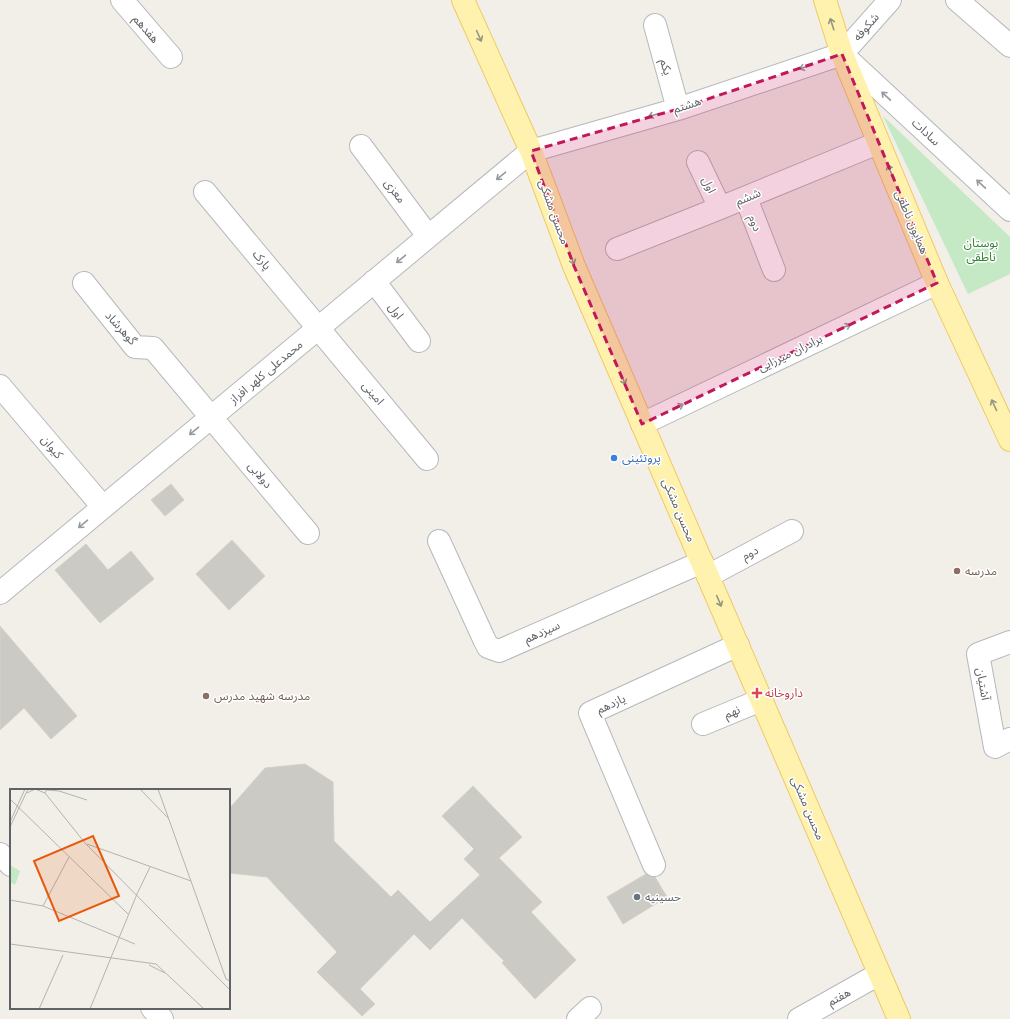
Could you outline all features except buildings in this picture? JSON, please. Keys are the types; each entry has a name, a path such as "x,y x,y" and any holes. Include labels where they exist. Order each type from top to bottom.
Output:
{"main road":[{"name":"محسن مشکی","path":"463,0 531,150 574,266 899,1019"},
{"name":"همایون ناطقی","path":"824,0 842,54 937,283 1010,440"}],"street":[{"name":"هفدهم","path":"122,0 170,57"},
{"name":"شکوفه","path":"842,54 890,0"},
{"path":"957,0 1010,46"},
{"name":"یکم","path":"655,25 678,109"},
{"name":"هشتم","path":"531,150 678,109 842,54"},
{"name":"سادات","path":"842,54 1010,210"},
{"name":"ششم","path":"617,249 746,198 878,142"},
{"name":"معزی","path":"361,146 428,236"},
{"name":"محمدعلی کلهر افراز","path":"0,593 531,150"},
{"name":"اول","path":"698,162 720,208"},
{"name":"پارک","path":"205,192 319,328"},
{"name":"دوم","path":"746,198 774,270"},
{"name":"اول","path":"374,281 419,341"},
{"name":"گوهرشاد","path":"84,283 135,347 154,348 212,416"},
{"name":"برادران میرزایی","path":"642,424 937,283"},
{"name":"امینی","path":"319,328 427,459"},
{"name":"کیوان","path":"0,386 103,507"},
{"name":"دولابی","path":"212,416 308,533"},
{"name":"دوم","path":"705,569 792,531"},
{"name":"سیزدهم","path":"439,541 488,647 499,651 705,569"},
{"name":"آشتیان","path":"1003,742 978,654 1010,642"},
{"name":"یازدهم","path":"654,865 590,713 738,645"},
{"name":"نهم","path":"703,724 761,700"},
{"path":"0,854 10,864"},
{"name":"هفتم","path":"799,1019 880,974"},
{"path":"153,1009 162,1019"}],"highlighted area":[{"path":"842,54 937,283 642,424 574,266 531,151 678,109"}],"green space":[{"name":"بوستان ناطقی","path":"883,116 1010,237 1010,274 968,294"}],"place":[{"name":"پروتئینی","path":"614,458"},
{"name":"مدرسه","path":"957,571"},
{"name":"داروخانه","path":"757,693"},
{"name":"مدرسه شهید مدرس","path":"206,696"},
{"name":"حسینیه","path":"637,897"}]}
